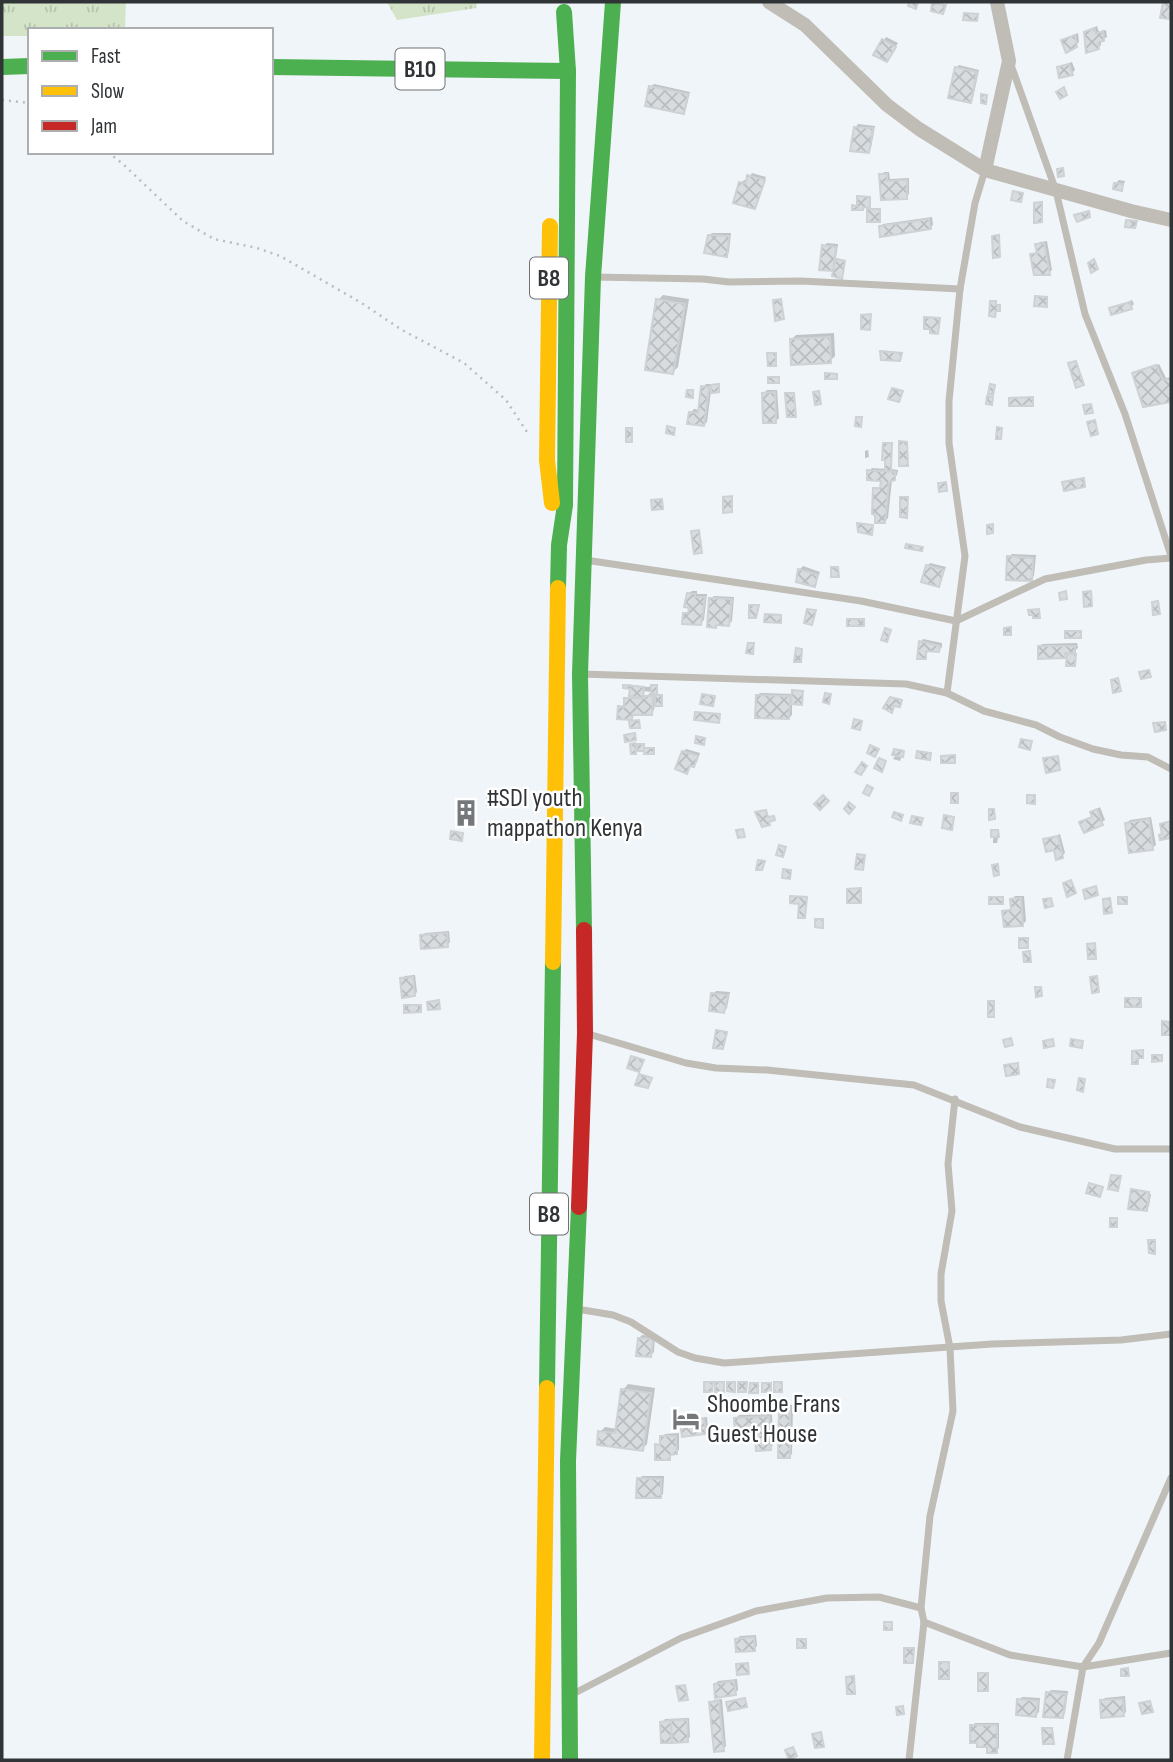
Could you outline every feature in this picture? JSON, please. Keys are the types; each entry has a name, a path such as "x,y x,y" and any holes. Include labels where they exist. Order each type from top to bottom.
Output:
{"main road":[{"path":"570,1760 568,1461 576,1309 584,1033 580,674 593,277 613,2"},
{"name":"B8","path":"551,138 560,71 564,7"},
{"path":"2,67 28,66"},
{"name":"B10","path":"273,67 560,71"},
{"name":"B8","path":"542,1760 559,545 565,505 560,71"},
{"name":"B8","path":"550,206 547,460 559,545"}],"street":[{"path":"769,2 806,25 887,105 919,129 985,170 1171,220"},
{"path":"985,170 1009,61 997,2"}],"lane":[{"path":"584,559 861,601 956,621 1045,579 1171,557 1125,414 1085,314 1056,191 1009,61"},
{"path":"947,693 965,556 947,422 960,289 975,203 985,170"},
{"path":"593,277 729,282 801,281 960,289"},
{"path":"580,674 906,684 947,693 984,711 1036,724 1060,737 1093,749 1148,757 1171,769"},
{"path":"584,1033 686,1063 716,1068 767,1070 914,1085 1020,1127 1115,1149 1171,1149"},
{"path":"909,1760 924,1622 921,1608 930,1516 953,1411 950,1348 941,1288 944,1248 952,1211 948,1164 955,1099"},
{"path":"576,1309 613,1314 631,1322 678,1352 724,1363 1171,1335"},
{"path":"1067,1760 1083,1667 1099,1643 1171,1478"},
{"path":"570,1695 681,1638 756,1611 827,1598 879,1597 921,1608"},
{"path":"924,1622 1010,1655 1083,1667 1171,1653"}],"path":[{"path":"2,100 28,103"},
{"path":"110,154 183,221 214,239 280,256 360,302 402,330 464,363 506,400 529,435"}],"green space":[{"path":"2,2 126,2 125,28 28,28 28,36 2,36"},
{"path":"387,2 477,2 476,8 397,20"}],"building":[{"path":"909,2 918,2 916,9 908,6"},
{"path":"1163,2 1171,2 1169,19 1160,18"},
{"path":"932,3 946,5 943,14 931,11"},
{"path":"964,13 978,14 977,21 963,20"},
{"path":"1094,28 1096,34 1103,31 1104,41 1098,42 1099,49 1086,53 1084,32"},
{"path":"1075,35 1077,47 1066,53 1061,40"},
{"path":"882,39 896,47 887,62 873,55"},
{"path":"1069,64 1073,75 1059,78 1057,67"},
{"path":"955,67 977,72 971,103 948,98"},
{"path":"649,86 688,94 684,114 645,106"},
{"path":"1064,87 1067,95 1060,99 1056,92"},
{"path":"981,94 987,95 986,104 981,103"},
{"path":"854,127 873,128 869,153 850,151"},
{"path":"1063,168 1064,176 1058,177 1057,169"},
{"path":"879,174 887,174 887,181 907,180 907,199 881,200"},
{"path":"747,175 765,180 755,209 733,203 739,182 746,183"},
{"path":"1114,183 1123,184 1122,191 1113,189"},
{"path":"1013,191 1023,193 1021,202 1011,200"},
{"path":"857,196 870,197 870,208 852,210 852,205 857,206"},
{"path":"1042,202 1042,222 1034,223 1034,203"},
{"path":"867,209 880,209 880,222 867,222"},
{"path":"1089,211 1090,217 1077,222 1074,215"},
{"path":"929,219 931,229 880,237 879,226"},
{"path":"1126,220 1137,221 1135,228 1125,227"},
{"path":"708,235 729,236 727,257 704,253"},
{"path":"999,235 1000,257 993,258 992,236"},
{"path":"1044,243 1050,275 1034,275 1030,254 1037,253 1035,244"},
{"path":"822,245 836,247 833,271 819,270"},
{"path":"836,259 845,261 842,279 832,276"},
{"path":"1094,259 1098,269 1091,273 1088,263"},
{"path":"1035,296 1047,297 1047,307 1034,306"},
{"path":"656,299 685,304 673,374 645,370"},
{"path":"781,299 784,319 775,321 773,300"},
{"path":"990,301 996,301 996,305 1000,305 1000,311 996,311 995,317 989,316"},
{"path":"1130,302 1132,309 1111,315 1109,308"},
{"path":"871,314 870,330 861,329 861,315"},
{"path":"924,317 940,318 938,334 924,329"},
{"path":"830,337 831,363 791,365 790,339"},
{"path":"880,351 902,353 900,361 881,360"},
{"path":"767,353 776,353 776,366 768,366"},
{"path":"1076,361 1084,385 1076,388 1068,363"},
{"path":"1156,365 1163,380 1171,379 1171,402 1143,407 1132,373"},
{"path":"825,373 837,374 837,379 825,379"},
{"path":"768,377 779,377 779,383 768,383"},
{"path":"719,384 719,392 711,393 711,385"},
{"path":"990,384 995,385 993,395 988,394"},
{"path":"701,386 709,387 704,426 687,424 689,412 698,413"},
{"path":"892,388 903,391 899,402 888,399"},
{"path":"687,390 693,390 693,398 686,397"},
{"path":"819,391 821,404 815,405 813,392"},
{"path":"775,392 776,423 763,423 762,393"},
{"path":"785,393 794,393 796,417 787,417"},
{"path":"987,396 993,397 992,405 986,404"},
{"path":"1033,397 1033,406 1009,406 1009,398"},
{"path":"1091,404 1093,413 1085,414 1083,405"},
{"path":"856,417 862,417 861,427 855,426"},
{"path":"1095,420 1098,434 1091,436 1087,422"},
{"path":"667,426 675,428 674,435 666,433"},
{"path":"997,427 1002,428 1001,439 996,439"},
{"path":"626,428 632,428 632,442 626,442"},
{"path":"899,441 907,442 908,466 899,466"},
{"path":"883,443 892,443 891,471 885,471 885,460 882,460"},
{"path":"867,470 895,472 895,480 889,482 885,523 875,523 875,515 872,514 873,488 880,488 881,481 867,480"},
{"path":"1084,478 1085,487 1064,491 1062,482"},
{"path":"946,482 947,491 939,492 938,483"},
{"path":"732,496 732,512 723,513 723,497"},
{"path":"900,497 908,497 907,518 900,517"},
{"path":"662,499 663,509 652,510 651,500"},
{"path":"857,523 873,525 872,535 858,532"},
{"path":"993,524 993,533 987,534 987,525"},
{"path":"699,530 702,553 694,554 691,531"},
{"path":"906,544 923,547 922,551 905,548"},
{"path":"1007,556 1033,558 1032,581 1006,580"},
{"path":"926,565 944,570 939,587 921,582"},
{"path":"831,567 838,567 839,577 831,577"},
{"path":"798,569 818,575 815,587 796,582"},
{"path":"1066,591 1067,599 1060,600 1059,593"},
{"path":"1091,591 1092,606 1084,607 1083,592"},
{"path":"687,593 695,594 695,597 705,597 701,625 682,624 683,613 688,613 689,608 684,607"},
{"path":"709,598 732,599 729,626 707,627"},
{"path":"1158,601 1160,614 1153,615 1152,602"},
{"path":"749,605 759,605 756,618 749,618"},
{"path":"807,609 816,610 812,625 804,623"},
{"path":"1039,609 1040,618 1029,615 1028,610"},
{"path":"765,614 781,615 781,623 764,622"},
{"path":"847,619 864,619 864,626 847,626"},
{"path":"1011,627 1011,635 1004,635 1004,628"},
{"path":"885,628 891,630 887,642 881,640"},
{"path":"1065,631 1081,631 1081,638 1065,638"},
{"path":"919,641 940,646 939,652 926,651 926,659 917,659"},
{"path":"748,643 754,643 753,654 746,653"},
{"path":"1038,646 1075,646 1075,653 1065,653 1065,658 1038,659"},
{"path":"796,648 802,649 801,662 794,662"},
{"path":"1067,654 1076,654 1075,666 1066,666"},
{"path":"1149,670 1151,677 1141,679 1139,672"},
{"path":"1118,678 1121,691 1113,693 1111,680"},
{"path":"623,685 644,687 643,698 629,696 630,689 623,688"},
{"path":"651,685 657,685 657,694 651,694"},
{"path":"792,690 803,691 802,705 791,704"},
{"path":"825,693 831,694 829,704 823,702"},
{"path":"702,694 715,696 713,706 700,704"},
{"path":"655,695 662,695 662,706 655,706"},
{"path":"756,695 790,696 789,719 755,718"},
{"path":"653,696 652,715 632,715 632,720 617,719 618,706 624,707 624,698"},
{"path":"890,697 902,700 900,707 894,706 892,713 883,708"},
{"path":"695,712 720,714 719,723 694,720"},
{"path":"854,719 862,721 860,730 852,728"},
{"path":"639,720 640,728 630,728 629,721"},
{"path":"1165,722 1166,730 1155,732 1153,723"},
{"path":"635,733 636,740 625,742 624,735"},
{"path":"696,736 705,738 704,745 695,743"},
{"path":"1021,739 1032,741 1030,750 1019,747"},
{"path":"635,743 636,754 631,754 630,744"},
{"path":"637,744 644,744 644,751 637,751"},
{"path":"870,745 879,749 875,757 867,753"},
{"path":"644,748 654,748 654,754 644,754"},
{"path":"894,749 904,751 903,757 892,755"},
{"path":"682,751 698,756 694,767 690,766 687,774 675,769"},
{"path":"917,751 931,753 930,760 916,758"},
{"path":"955,755 955,763 941,763 941,756"},
{"path":"1058,756 1060,770 1046,773 1043,758"},
{"path":"879,758 886,761 882,772 874,768"},
{"path":"862,762 867,766 861,775 855,772"},
{"path":"867,785 873,788 869,796 863,793"},
{"path":"951,793 958,793 958,803 951,803"},
{"path":"487,795 500,796 498,806 487,805"},
{"path":"823,795 829,801 820,810 814,804"},
{"path":"1027,795 1035,795 1035,804 1027,803"},
{"path":"849,802 855,807 849,814 844,809"},
{"name":"#SDI youth mappathon Kenya","path":"463,804 474,817 469,821 458,808"},
{"path":"989,809 994,809 995,819 989,820"},
{"path":"1097,809 1103,825 1084,833 1079,822 1092,817 1090,812"},
{"path":"766,810 768,817 774,816 775,820 762,827 755,812"},
{"path":"894,812 903,815 901,821 892,817"},
{"path":"944,815 954,817 952,830 942,828"},
{"path":"912,816 923,818 921,825 910,823"},
{"path":"1149,819 1153,850 1129,853 1125,823"},
{"path":"1171,821 1171,838 1160,840 1160,824"},
{"path":"743,829 745,837 738,838 736,830"},
{"path":"991,830 998,830 999,837 991,837"},
{"path":"451,831 463,833 462,841 450,839"},
{"path":"1058,836 1063,858 1056,860 1054,850 1046,852 1043,839"},
{"path":"779,845 786,847 783,857 776,855"},
{"path":"857,854 865,855 863,870 855,869"},
{"path":"758,860 765,861 762,870 756,870"},
{"path":"998,864 999,875 994,876 992,865"},
{"path":"783,869 791,870 790,879 782,878"},
{"path":"1071,880 1076,893 1067,897 1063,883"},
{"path":"1096,886 1098,895 1085,899 1083,890"},
{"path":"861,888 861,903 847,903 847,889"},
{"path":"790,896 807,897 805,918 798,918 799,904 790,903"},
{"path":"989,897 1003,897 1003,904 989,904"},
{"path":"1118,897 1127,897 1127,904 1118,904"},
{"path":"1021,898 1023,926 1004,927 1002,911 1011,910 1010,899"},
{"path":"1051,898 1053,906 1045,908 1043,899"},
{"path":"1110,898 1112,913 1104,914 1103,899"},
{"path":"815,919 823,919 823,928 815,927"},
{"path":"447,933 448,947 421,949 420,935"},
{"path":"1019,938 1028,938 1028,948 1019,948"},
{"path":"1095,943 1096,959 1088,959 1087,944"},
{"path":"1030,951 1031,962 1024,962 1023,952"},
{"path":"1097,976 1099,992 1092,993 1090,977"},
{"path":"413,977 415,996 402,998 400,978"},
{"path":"1035,987 1041,987 1042,996 1036,997"},
{"path":"711,993 728,995 724,1013 709,1011"},
{"path":"1125,998 1141,998 1141,1007 1125,1007"},
{"path":"439,1000 440,1009 428,1010 427,1002"},
{"path":"988,1001 994,1001 994,1017 988,1017"},
{"path":"404,1005 421,1005 421,1012 404,1013"},
{"path":"1162,1021 1169,1022 1171,1035 1162,1035"},
{"path":"716,1030 727,1032 723,1049 713,1048"},
{"path":"1011,1038 1013,1045 1005,1047 1003,1040"},
{"path":"1053,1039 1054,1046 1044,1048 1043,1041"},
{"path":"1071,1039 1083,1041 1082,1048 1070,1046"},
{"path":"1143,1050 1143,1058 1138,1058 1138,1064 1132,1064 1132,1051"},
{"path":"1152,1055 1162,1055 1162,1061 1152,1062"},
{"path":"631,1056 644,1060 639,1072 627,1068"},
{"path":"1018,1063 1019,1074 1006,1076 1004,1065"},
{"path":"639,1074 652,1078 648,1088 635,1085"},
{"path":"1079,1078 1085,1079 1083,1092 1077,1090"},
{"path":"1048,1079 1055,1080 1053,1088 1047,1087"},
{"path":"1111,1175 1121,1176 1118,1191 1108,1189"},
{"path":"1089,1183 1103,1187 1100,1197 1086,1193"},
{"path":"1131,1189 1149,1192 1147,1211 1128,1209"},
{"path":"1110,1218 1117,1218 1117,1227 1110,1227"},
{"path":"1148,1240 1155,1240 1155,1254 1149,1253"},
{"path":"638,1338 653,1339 651,1357 636,1356"},
{"path":"704,1382 713,1382 712,1392 704,1392"},
{"path":"715,1382 724,1382 724,1392 715,1392"},
{"path":"727,1382 735,1382 735,1392 727,1391"},
{"path":"738,1382 747,1382 746,1392 738,1392"},
{"path":"774,1382 782,1382 782,1392 774,1392"},
{"path":"750,1383 758,1383 758,1393 749,1393"},
{"path":"762,1383 771,1383 771,1392 762,1392"},
{"path":"621,1389 651,1393 643,1451 597,1445 598,1431 615,1433"},
{"path":"779,1407 790,1407 790,1458 778,1458"},
{"path":"769,1416 771,1450 756,1451 755,1436 735,1437 734,1418"},
{"path":"704,1419 706,1434 682,1437 680,1422"},
{"path":"660,1436 676,1436 677,1454 670,1455 670,1460 655,1460 655,1444 660,1445"},
{"path":"637,1478 661,1479 661,1498 636,1498"},
{"path":"884,1622 892,1622 892,1630 884,1630"},
{"path":"754,1637 755,1651 736,1652 735,1639"},
{"path":"797,1639 806,1639 806,1648 797,1648"},
{"path":"904,1648 914,1648 913,1663 904,1663"},
{"path":"939,1662 949,1662 949,1679 939,1679"},
{"path":"748,1663 749,1674 737,1675 736,1664"},
{"path":"1128,1668 1129,1676 1121,1676 1121,1669"},
{"path":"978,1673 988,1673 988,1691 978,1691"},
{"path":"854,1676 855,1694 847,1694 846,1677"},
{"path":"734,1681 736,1695 715,1698 714,1684"},
{"path":"685,1685 688,1700 679,1701 676,1686"},
{"path":"1046,1692 1066,1694 1063,1718 1043,1717"},
{"path":"745,1698 747,1707 728,1711 726,1702"},
{"path":"1017,1699 1038,1701 1036,1717 1016,1715"},
{"path":"1123,1699 1124,1716 1101,1718 1100,1700"},
{"path":"719,1701 724,1751 714,1752 709,1702"},
{"path":"1150,1701 1153,1712 1142,1714 1139,1703"},
{"path":"903,1706 904,1714 897,1715 896,1707"},
{"path":"671,1720 672,1743 661,1743 660,1722"},
{"path":"671,1720 687,1720 688,1742 672,1743"},
{"path":"970,1725 997,1725 997,1753 987,1753 987,1747 977,1747 977,1743 970,1743"},
{"path":"1042,1728 1052,1728 1054,1744 1043,1744"},
{"path":"821,1732 824,1747 815,1748 812,1734"},
{"path":"793,1747 797,1756 789,1760 785,1750"}],"traffic: fast":[{"path":"584,930 580,674 593,277 613,2"},
{"path":"558,588 559,545 565,505 568,71 564,12"},
{"path":"2,67 28,66"},
{"path":"273,67 568,71"},
{"path":"547,1388 553,962"},
{"path":"570,1760 568,1461 579,1207"}],"traffic: slow":[{"path":"550,226 547,460 552,503"},
{"path":"553,962 558,588"},
{"path":"542,1760 547,1388"}],"traffic: jam":[{"path":"579,1207 585,1033 584,930"}],"place":[{"name":"#SDI youth mappathon Kenya","path":"466,813"},
{"name":"Shoombe Frans Guest House","path":"686,1419"}]}
